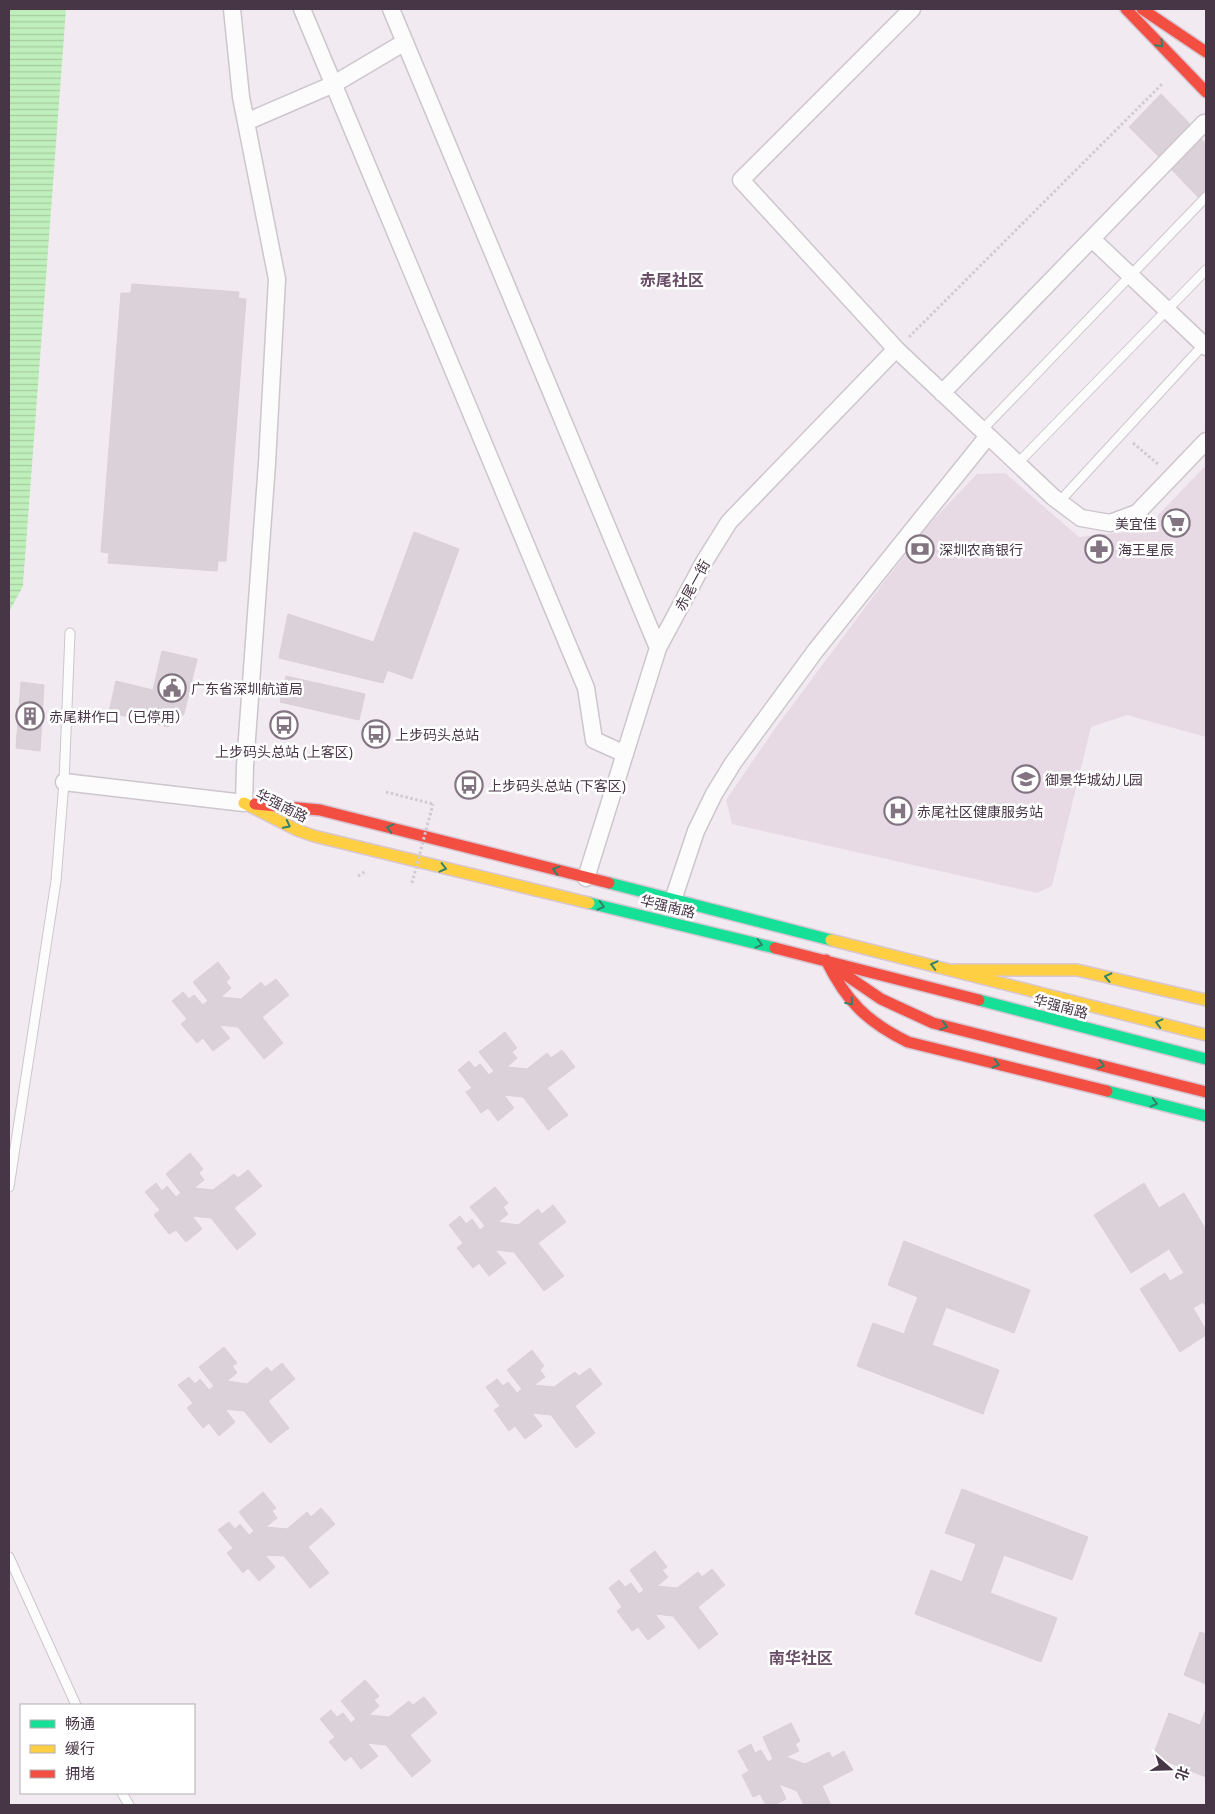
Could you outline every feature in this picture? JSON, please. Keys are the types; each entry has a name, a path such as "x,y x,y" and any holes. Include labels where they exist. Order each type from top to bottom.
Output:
{"main road":[{"path":"1126,9 1206,92"},
{"path":"1142,9 1206,52"},
{"name":"华强南路","path":"244,803 320,810 1206,1035"},
{"name":"华强南路","path":"244,803 297,830 314,836 826,960 1206,1059"},
{"path":"826,960 858,985 886,1002 902,1011 933,1023 1206,1092"},
{"path":"826,960 840,989 852,1005 869,1020 908,1042 1206,1116"},
{"path":"954,970 1077,970 1206,1000"}],"street":[{"path":"64,782 244,803 267,463 277,279 240,97 232,9"},
{"path":"302,9 586,688 594,740 624,754"},
{"path":"391,9 658,648"},
{"path":"912,9 741,180 896,349 1017,464 1059,502 1081,518 1110,522 1137,513 1206,441"},
{"path":"246,122 334,84 405,42"},
{"path":"942,393 1204,123"},
{"path":"1092,239 1206,344"},
{"name":"赤尾一街","path":"586,878 658,648 704,562 729,522 896,349"},
{"path":"673,900 696,831 714,794 733,763 810,657 985,433"}],"lane":[{"path":"985,433 1206,197"},
{"path":"1017,464 1206,270"},
{"path":"1059,502 1206,344"},
{"path":"9,1187 56,881 64,782 70,633"},
{"path":"9,1557 76,1704"},
{"path":"123,1794 129,1805"}],"path":[{"path":"896,349 1162,84"},
{"path":"1122,433 1162,467"},
{"path":"386,792 433,804 412,883"},
{"path":"358,876 365,870"}],"shaded area":[{"path":"9,9 68,9 23,586 9,612"},
{"path":"1206,465 1206,737 1127,715 1091,727 1052,886 1037,893 732,824 726,800 774,730 932,521 977,474 1005,473 1079,537 1144,530"}],"pier":[{"path":"66,9 71,9 26,587 23,586"}],"building":[{"path":"1161,94 1193,127 1161,159 1129,127"},
{"path":"1199,136 1206,144 1206,190 1199,198 1169,167"},
{"path":"132,284 239,292 238,298 246,299 226,561 218,561 217,571 108,563 109,553 101,552 121,293 131,293"},
{"path":"414,532 459,549 412,679 387,670 395,649 374,641"},
{"path":"288,614 395,649 383,683 279,658"},
{"name":"广东省深圳航道局","path":"162,651 197,659 184,714 168,727 109,712 116,681 153,690"},
{"path":"286,676 365,694 359,720 280,702"},
{"name":"赤尾耕作口（已停用）","path":"21,682 44,685 40,751 16,748"},
{"path":"218,962 230,978 226,982 231,988 221,997 241,999 261,982 265,987 276,979 289,995 262,1017 283,1043 264,1059 238,1027 219,1025 230,1038 213,1051 203,1038 197,1043 181,1024 187,1019 172,1001 183,992 189,999 194,995 203,1005 208,1001 193,982"},
{"path":"505,1032 517,1048 512,1052 517,1058 507,1067 527,1069 547,1053 551,1058 562,1050 575,1067 547,1088 568,1115 548,1130 523,1097 504,1095 514,1108 498,1121 488,1108 481,1113 466,1092 472,1088 458,1070 469,1061 475,1068 480,1064 489,1075 494,1071 479,1052"},
{"path":"190,1153 203,1169 199,1173 204,1180 194,1188 213,1190 234,1174 238,1178 248,1170 262,1186 234,1208 256,1234 237,1250 211,1218 192,1216 202,1229 186,1242 176,1230 169,1234 154,1215 160,1210 145,1192 156,1183 162,1191 167,1186 176,1197 181,1193 166,1174"},
{"path":"1144,1183 1159,1208 1184,1193 1206,1230 1206,1307 1203,1302 1193,1308 1206,1330 1206,1335 1180,1352 1140,1289 1165,1273 1170,1281 1184,1273 1169,1249 1131,1273 1094,1215"},
{"path":"495,1187 508,1203 503,1207 508,1214 498,1222 518,1225 538,1209 542,1214 553,1205 566,1222 538,1243 564,1276 544,1291 514,1252 495,1250 506,1263 489,1276 479,1263 473,1268 457,1248 463,1243 449,1225 460,1216 466,1224 472,1219 480,1230 485,1226 470,1207"},
{"path":"904,1241 1030,1290 1014,1333 946,1307 939,1326 911,1315 918,1297 888,1285"},
{"path":"911,1315 939,1326 932,1345 999,1370 983,1414 857,1366 873,1323 904,1334"},
{"path":"224,1347 237,1363 232,1366 237,1373 227,1381 247,1384 267,1367 271,1372 282,1363 295,1379 268,1401 289,1428 270,1443 244,1411 225,1409 235,1422 219,1436 209,1423 203,1428 187,1408 193,1403 178,1385 189,1377 195,1384 200,1379 209,1390 214,1386 199,1367"},
{"path":"532,1350 544,1366 540,1370 545,1377 534,1385 554,1387 575,1372 579,1376 590,1368 602,1384 575,1406 595,1433 576,1448 551,1415 532,1413 542,1426 525,1439 515,1426 509,1431 494,1410 500,1406 486,1387 497,1379 503,1386 508,1382 517,1393 522,1389 507,1370"},
{"path":"962,1489 1088,1537 1072,1580 1004,1555 997,1574 969,1563 976,1544 945,1533"},
{"path":"263,1492 276,1508 272,1511 277,1518 266,1527 287,1529 307,1512 311,1517 321,1508 335,1524 308,1547 329,1573 310,1588 284,1556 265,1555 275,1567 259,1581 248,1568 243,1573 227,1553 233,1548 218,1530 229,1522 235,1529 240,1524 249,1535 254,1531 239,1512"},
{"path":"655,1551 667,1567 662,1570 668,1577 657,1586 677,1588 698,1572 702,1577 712,1569 725,1585 698,1607 718,1634 699,1649 673,1616 655,1614 665,1627 648,1640 638,1627 632,1631 617,1611 622,1607 609,1588 619,1580 625,1587 631,1583 639,1594 644,1590 630,1570"},
{"path":"969,1563 997,1574 990,1593 1057,1618 1041,1662 915,1614 931,1570 962,1582"},
{"path":"1200,1632 1206,1634 1206,1684 1184,1675"},
{"path":"365,1680 379,1696 374,1700 379,1706 369,1715 389,1717 409,1701 413,1705 424,1697 437,1713 410,1735 431,1761 412,1777 386,1745 367,1743 378,1756 361,1769 351,1756 345,1761 329,1742 335,1737 320,1719 331,1710 337,1717 343,1713 351,1723 356,1719 341,1701"},
{"path":"1206,1709 1206,1777 1153,1756 1169,1713 1200,1725"},
{"path":"791,1723 800,1741 795,1744 799,1751 786,1757 805,1764 829,1752 832,1758 844,1751 853,1770 822,1786 831,1805 804,1805 797,1791 779,1784 786,1799 774,1805 766,1805 760,1794 753,1797 742,1775 749,1771 738,1751 751,1744 755,1753 761,1750 768,1762 773,1759 763,1737"}],"traffic: fast":[{"path":"609,883 831,940"},
{"path":"589,903 775,948"},
{"path":"979,1000 1206,1059"},
{"path":"1107,1091 1206,1116"}],"traffic: slow":[{"path":"244,803 297,830 314,836 589,903"},
{"path":"831,940 1206,1035"},
{"path":"954,970 1077,970 1206,1000"}],"traffic: jam":[{"path":"1126,9 1206,92"},
{"path":"1142,9 1206,52"},
{"path":"255,804 320,810 609,883"},
{"path":"775,948 979,1000"},
{"path":"826,960 841,987 859,1009 881,1027 908,1042 1107,1091"},
{"path":"834,967 881,999 933,1023 1206,1092"}],"place":[{"name":"美宜佳","path":"1176,523"},
{"name":"深圳农商银行","path":"920,549"},
{"name":"海王星辰","path":"1099,549"},
{"name":"广东省深圳航道局","path":"172,688"},
{"name":"赤尾耕作口（已停用）","path":"30,716"},
{"name":"上步码头总站 (上客区)","path":"284,725"},
{"name":"上步码头总站","path":"376,734"},
{"name":"御景华城幼儿园","path":"1026,779"},
{"name":"上步码头总站 (下客区)","path":"469,785"},
{"name":"赤尾社区健康服务站","path":"898,811"}],"district":[{"name":"赤尾社区","path":"672,280"},
{"name":"南华社区","path":"801,1658"}]}
